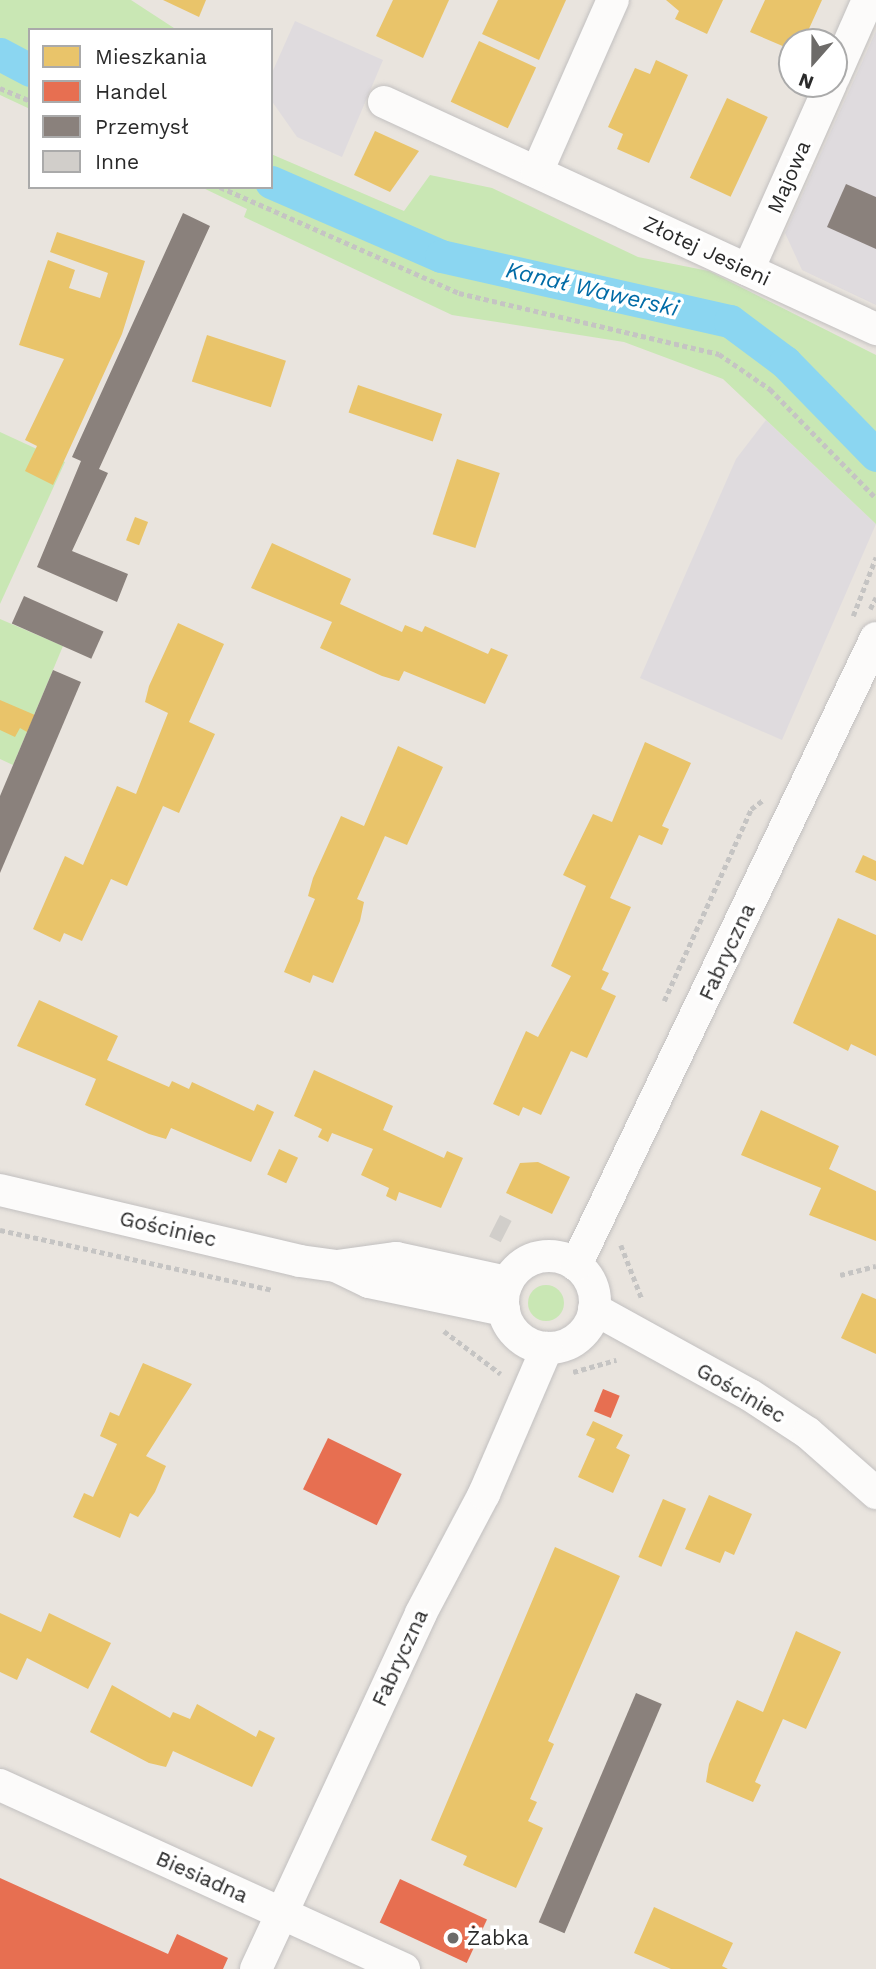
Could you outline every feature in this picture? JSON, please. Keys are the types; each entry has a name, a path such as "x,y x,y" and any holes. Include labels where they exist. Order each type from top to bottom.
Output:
{"street":[{"path":"537,172 613,0"},
{"path":"848,46 869,0"},
{"name":"Majowa","path":"748,270 825,98"},
{"name":"Złotej Jesieni","path":"384,102 876,329"},
{"name":"Fabryczna","path":"576,1265 862,635"},
{"name":"Gościniec","path":"0,1190 337,1266 396,1258 505,1296"},
{"path":"537,1257 576,1265 587,1277 594,1309 573,1341 547,1348 519,1337 505,1296 537,1257"},
{"name":"Gościniec","path":"594,1309 750,1395 808,1433 876,1493"},
{"name":"Fabryczna","path":"256,1969 531,1391 547,1348"},
{"name":"Biesiadna","path":"0,1785 404,1969"}],"path":[{"path":"0,88 28,100"},
{"path":"225,189 459,293 719,354 770,389 876,498"},
{"path":"862,635 876,557"},
{"path":"0,1230 282,1290"},
{"path":"840,1275 876,1266"},
{"path":"434,1325 531,1391"},
{"path":"570,1380 575,1368 612,1358 622,1363"}],"shaded area":[{"path":"295,21 383,60 342,157 297,137 273,103 273,70"},
{"path":"876,31 876,305 802,270 785,233"},
{"path":"766,420 876,524 782,740 640,678 736,459"}],"green space":[{"path":"0,0 131,0 174,28 28,28 28,108 0,95"},
{"path":"273,155 404,211 430,175 492,188 638,257 709,271 876,355 876,524 723,379 624,342 452,315 244,217 247,209 205,189 273,189"},
{"path":"0,432 65,462 0,604"},
{"path":"0,619 63,646 13,765 0,759"},
{"path":"546,1285 559,1290 564,1303 559,1316 546,1321 533,1316 528,1303 533,1290"}],"building: Mieszkania":[{"path":"163,0 206,0 199,17"},
{"path":"393,0 449,0 423,58 376,36"},
{"path":"498,0 566,0 539,60 482,34"},
{"path":"666,0 723,0 707,34 675,19 679,11"},
{"path":"765,0 822,0 809,28 778,28 778,44 750,32"},
{"path":"479,41 536,68 508,128 451,102"},
{"path":"656,60 688,75 649,163 617,149 623,134 608,127 635,68 650,74"},
{"path":"727,98 768,117 731,197 690,178"},
{"path":"375,131 419,151 390,192 354,175"},
{"path":"57,232 145,261 122,334 53,485 25,471 37,446 25,440 64,359 19,345 48,260 75,270 69,288 100,298 108,273 50,252"},
{"path":"207,335 286,361 271,407 192,382"},
{"path":"358,385 442,414 433,441 349,412"},
{"path":"457,459 500,473 475,548 433,534"},
{"path":"135,517 148,522 139,545 126,540"},
{"path":"272,543 351,579 340,604 402,632 405,625 422,632 425,626 488,654 491,648 508,655 485,704 404,671 399,681 382,676 320,648 332,622 251,588"},
{"path":"178,623 224,644 189,722 215,734 179,813 163,806 127,886 111,879 82,941 64,933 60,942 33,929 65,856 83,865 117,786 136,794 168,713 145,702 149,686"},
{"path":"0,700 35,715 27,732 20,728 15,737 0,730"},
{"path":"645,742 691,763 662,826 669,829 662,845 639,835 610,898 631,907 602,970 609,973 601,989 616,996 587,1058 571,1051 541,1115 523,1107 519,1116 493,1104 526,1031 538,1037 571,976 551,966 586,886 563,875 593,814 612,822"},
{"path":"398,746 443,767 407,845 385,836 357,899 364,902 360,921 333,983 313,975 310,983 284,972 315,899 308,896 313,878 341,816 364,826"},
{"path":"863,855 876,861 876,881 855,872"},
{"path":"838,918 876,935 876,1056 851,1044 848,1051 793,1023"},
{"path":"39,1000 118,1036 107,1060 169,1087 172,1081 189,1089 192,1082 254,1111 257,1104 274,1112 251,1162 171,1128 166,1139 149,1134 85,1105 96,1079 17,1046"},
{"path":"314,1070 393,1106 383,1130 444,1158 447,1151 463,1158 441,1208 399,1192 396,1201 386,1196 389,1188 361,1175 373,1149 332,1133 328,1142 318,1137 322,1129 294,1116"},
{"path":"761,1110 839,1146 829,1169 876,1191 876,1241 809,1215 821,1188 741,1155"},
{"path":"279,1149 298,1158 286,1183 267,1174"},
{"path":"538,1162 570,1177 552,1214 506,1193 520,1163"},
{"path":"862,1293 876,1299 876,1354 841,1338"},
{"path":"143,1363 192,1384 146,1456 166,1466 155,1492 138,1517 130,1513 120,1538 73,1517 84,1493 93,1497 117,1444 100,1436 110,1412 119,1416"},
{"path":"593,1421 623,1435 616,1448 630,1455 613,1493 578,1477 595,1439 586,1435"},
{"path":"709,1495 752,1514 734,1555 725,1551 720,1563 685,1549"},
{"path":"663,1499 686,1509 661,1567 638,1557"},
{"path":"555,1547 620,1576 548,1741 554,1744 530,1799 537,1802 528,1821 543,1828 516,1888 463,1865 467,1856 431,1840"},
{"path":"0,1613 41,1632 49,1613 111,1643 88,1689 27,1658 17,1680 0,1672"},
{"path":"796,1631 841,1652 806,1729 783,1719 755,1782 761,1785 753,1802 706,1782 709,1764 737,1700 763,1712"},
{"path":"112,1685 170,1718 173,1712 190,1719 197,1704 256,1737 259,1730 275,1738 252,1787 173,1751 166,1767 149,1763 90,1732"},
{"path":"654,1907 733,1943 722,1966 728,1969 671,1969 634,1953"}],"building: Handel":[{"path":"603,1389 620,1396 611,1418 594,1411"},
{"path":"328,1438 402,1474 377,1525 303,1489"},
{"path":"0,1878 168,1954 177,1934 228,1958 223,1969 0,1969"},
{"path":"400,1879 487,1920 467,1963 380,1923"}],"building: Przemysł":[{"path":"846,184 876,197 876,249 827,227"},
{"path":"183,213 210,226 99,469 108,473 72,551 128,574 117,602 37,567 81,461 72,457"},
{"path":"24,596 103,631 91,659 12,623"},
{"path":"53,670 81,682 0,873 0,796"},
{"path":"636,1693 662,1704 564,1933 539,1922"}],"building: Inne":[{"path":"500,1215 512,1221 501,1242 489,1236"}],"waterway":[{"name":"Kanał Wawerski","path":"0,54 28,69"},
{"name":"Kanał Wawerski","path":"273,183 441,256 730,321 785,362 876,455"}],"place":[{"name":"Żabka","path":"453,1938"}]}
